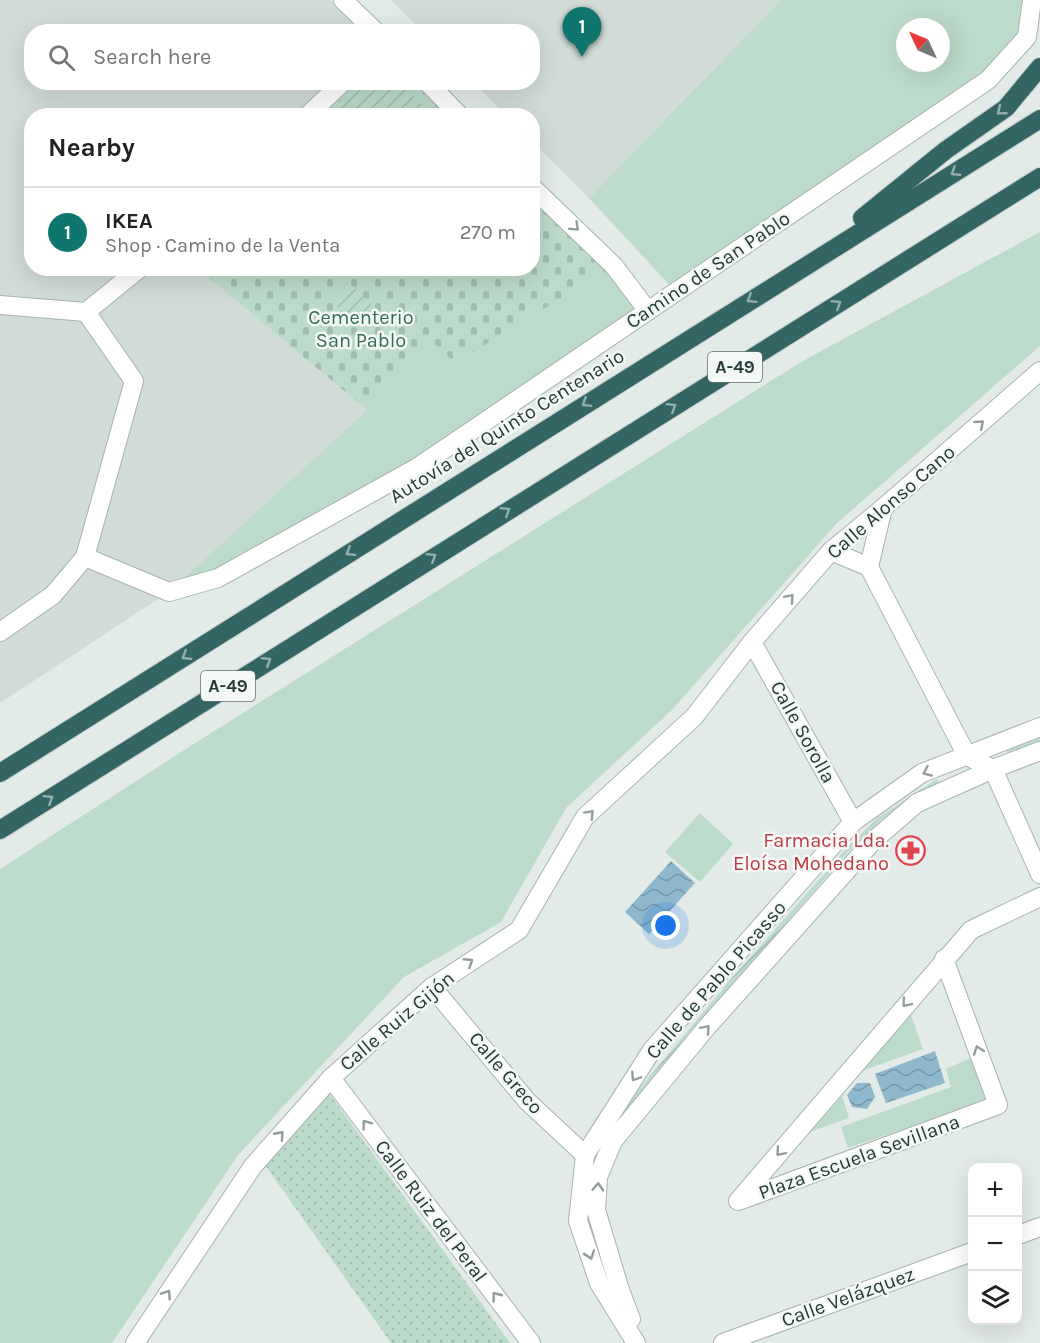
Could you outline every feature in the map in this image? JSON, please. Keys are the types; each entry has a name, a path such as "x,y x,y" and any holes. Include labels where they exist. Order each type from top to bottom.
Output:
{"highway":[{"path":"800,268 946,150 1006,108 1040,67"},
{"name":"Autovía del Quinto Centenario","path":"0,773 1040,119"},
{"name":"A-49","path":"0,830 1040,177"},
{"path":"1014,193 1040,188"}],"street":[{"path":"343,0 368,24"},
{"name":"Camino de San Pablo","path":"85,557 169,592 218,578 418,467 988,80 1027,37 1032,0"},
{"path":"315,108 335,90"},
{"path":"435,90 452,108"},
{"path":"540,195 614,266 648,311"},
{"path":"0,305 86,312 130,276"},
{"path":"0,632 53,595 85,557 134,381 86,312"},
{"name":"Calle Alonso Cano","path":"752,642 831,551 1040,371"},
{"path":"831,551 869,567 883,508"},
{"name":"Calle Alonso Cano","path":"869,567 967,756"},
{"name":"Calle Sorolla","path":"752,642 854,822"},
{"name":"Calle Ruiz Gijón","path":"135,1343 253,1166 331,1078 432,987 519,930 585,817 694,717 752,642"},
{"name":"Calle de Pablo Picasso","path":"639,1343 599,1283 578,1221 585,1155 652,1050 854,822 922,773 1040,727"},
{"name":"Calle de Pablo Picasso","path":"639,1343 596,1210 598,1177 613,1141 707,1027 873,841 917,803 1040,751"},
{"path":"967,756 993,769 1040,874"},
{"name":"Plaza Escuela Sevillana","path":"944,958 998,1105 738,1201 944,958 970,930 1040,897"},
{"name":"Calle Greco","path":"432,987 527,1101 585,1155"},
{"name":"Calle Ruiz del Peral","path":"331,1078 531,1343"},
{"path":"1022,1233 1040,1227"},
{"name":"Calle Velázquez","path":"723,1343 968,1253"}],"shaded area":[{"path":"0,0 331,0 357,24 24,24 24,90 327,90 307,108 24,108 24,276 206,276 367,410 169,592 0,703"},
{"path":"391,0 781,0 589,198 540,149 540,108 499,108 480,90 540,90 540,24 415,24"}],"green space":[{"path":"781,0 1030,0 1027,37 988,80 676,292 589,198"},
{"path":"335,90 434,90 452,108 315,108"},
{"path":"346,90 407,90 425,108 338,108"},
{"name":"Cementerio San Pablo","path":"540,194 614,266 455,363 432,341 367,410 206,276 540,276"},
{"path":"1040,232 1040,346 836,524 672,710 566,808 501,922 404,977 238,1155 112,1343 0,1343 0,869 192,745 801,362"},
{"path":"614,266 648,311 275,548 169,592 367,410 432,341 456,362"},
{"path":"348,282 372,306 355,323 331,301"},
{"path":"1040,736 1040,742 1010,755 1007,754 1007,749"},
{"path":"937,779 938,783 881,820 849,851 669,1057 633,1103 591,1190 607,1276 604,1278 588,1225 587,1189 601,1145 630,1100 731,979 847,848 879,817"},
{"path":"700,813 733,844 700,882 665,852"},
{"path":"911,1015 923,1049 862,1071"},
{"path":"971,1058 986,1101 848,1148 841,1127 951,1087 946,1069"},
{"path":"329,1093 510,1343 391,1343 265,1165"},
{"path":"842,1096 849,1118 810,1132"}],"water":[{"path":"671,861 695,883 649,934 625,912"},
{"path":"935,1051 945,1083 886,1103 875,1074"},
{"path":"857,1083 870,1083 875,1097 867,1109 852,1107 847,1095"}],"place":[{"name":"IKEA","path":"582,57"},
{"name":"Farmacia Lda. Eloísa Mohedano","path":"910,851"}]}
